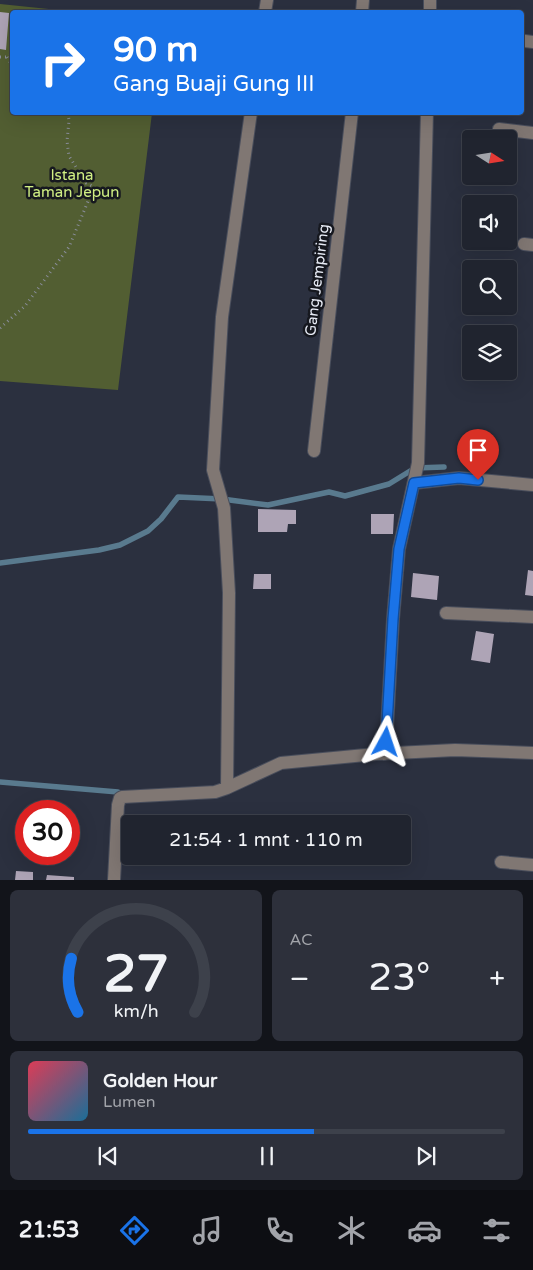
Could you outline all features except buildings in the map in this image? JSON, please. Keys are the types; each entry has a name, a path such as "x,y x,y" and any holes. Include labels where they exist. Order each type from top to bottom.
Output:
{"street":[{"path":"227,788 228,593 224,508 213,470 222,317 251,115"},
{"name":"Gang Jempiring","path":"314,451 352,115"},
{"path":"384,754 399,549 418,463 427,115"},
{"path":"499,129 533,133"},
{"path":"414,480 459,478 533,485"},
{"path":"446,613 533,617"},
{"path":"114,880 118,805 120,798 126,796 202,793 227,788 281,762 455,750 533,753"},
{"path":"501,862 533,865"}],"path":[{"path":"0,57 7,58 10,62"},
{"path":"0,328 25,306 69,247 94,188 86,182 69,156 67,141 68,115"}],"green space":[{"name":"Istana Taman Jepun","path":"0,4 58,10 10,10 10,115 152,115 118,390 0,381"}],"waterway":[{"path":"0,563 99,550 120,545 148,531 161,519 178,497 222,499 268,505 329,492 345,496 389,484 415,468 444,467"},
{"path":"0,782 118,792"}],"route":[{"path":"386,742 399,549 414,483 459,478 478,480"}]}
